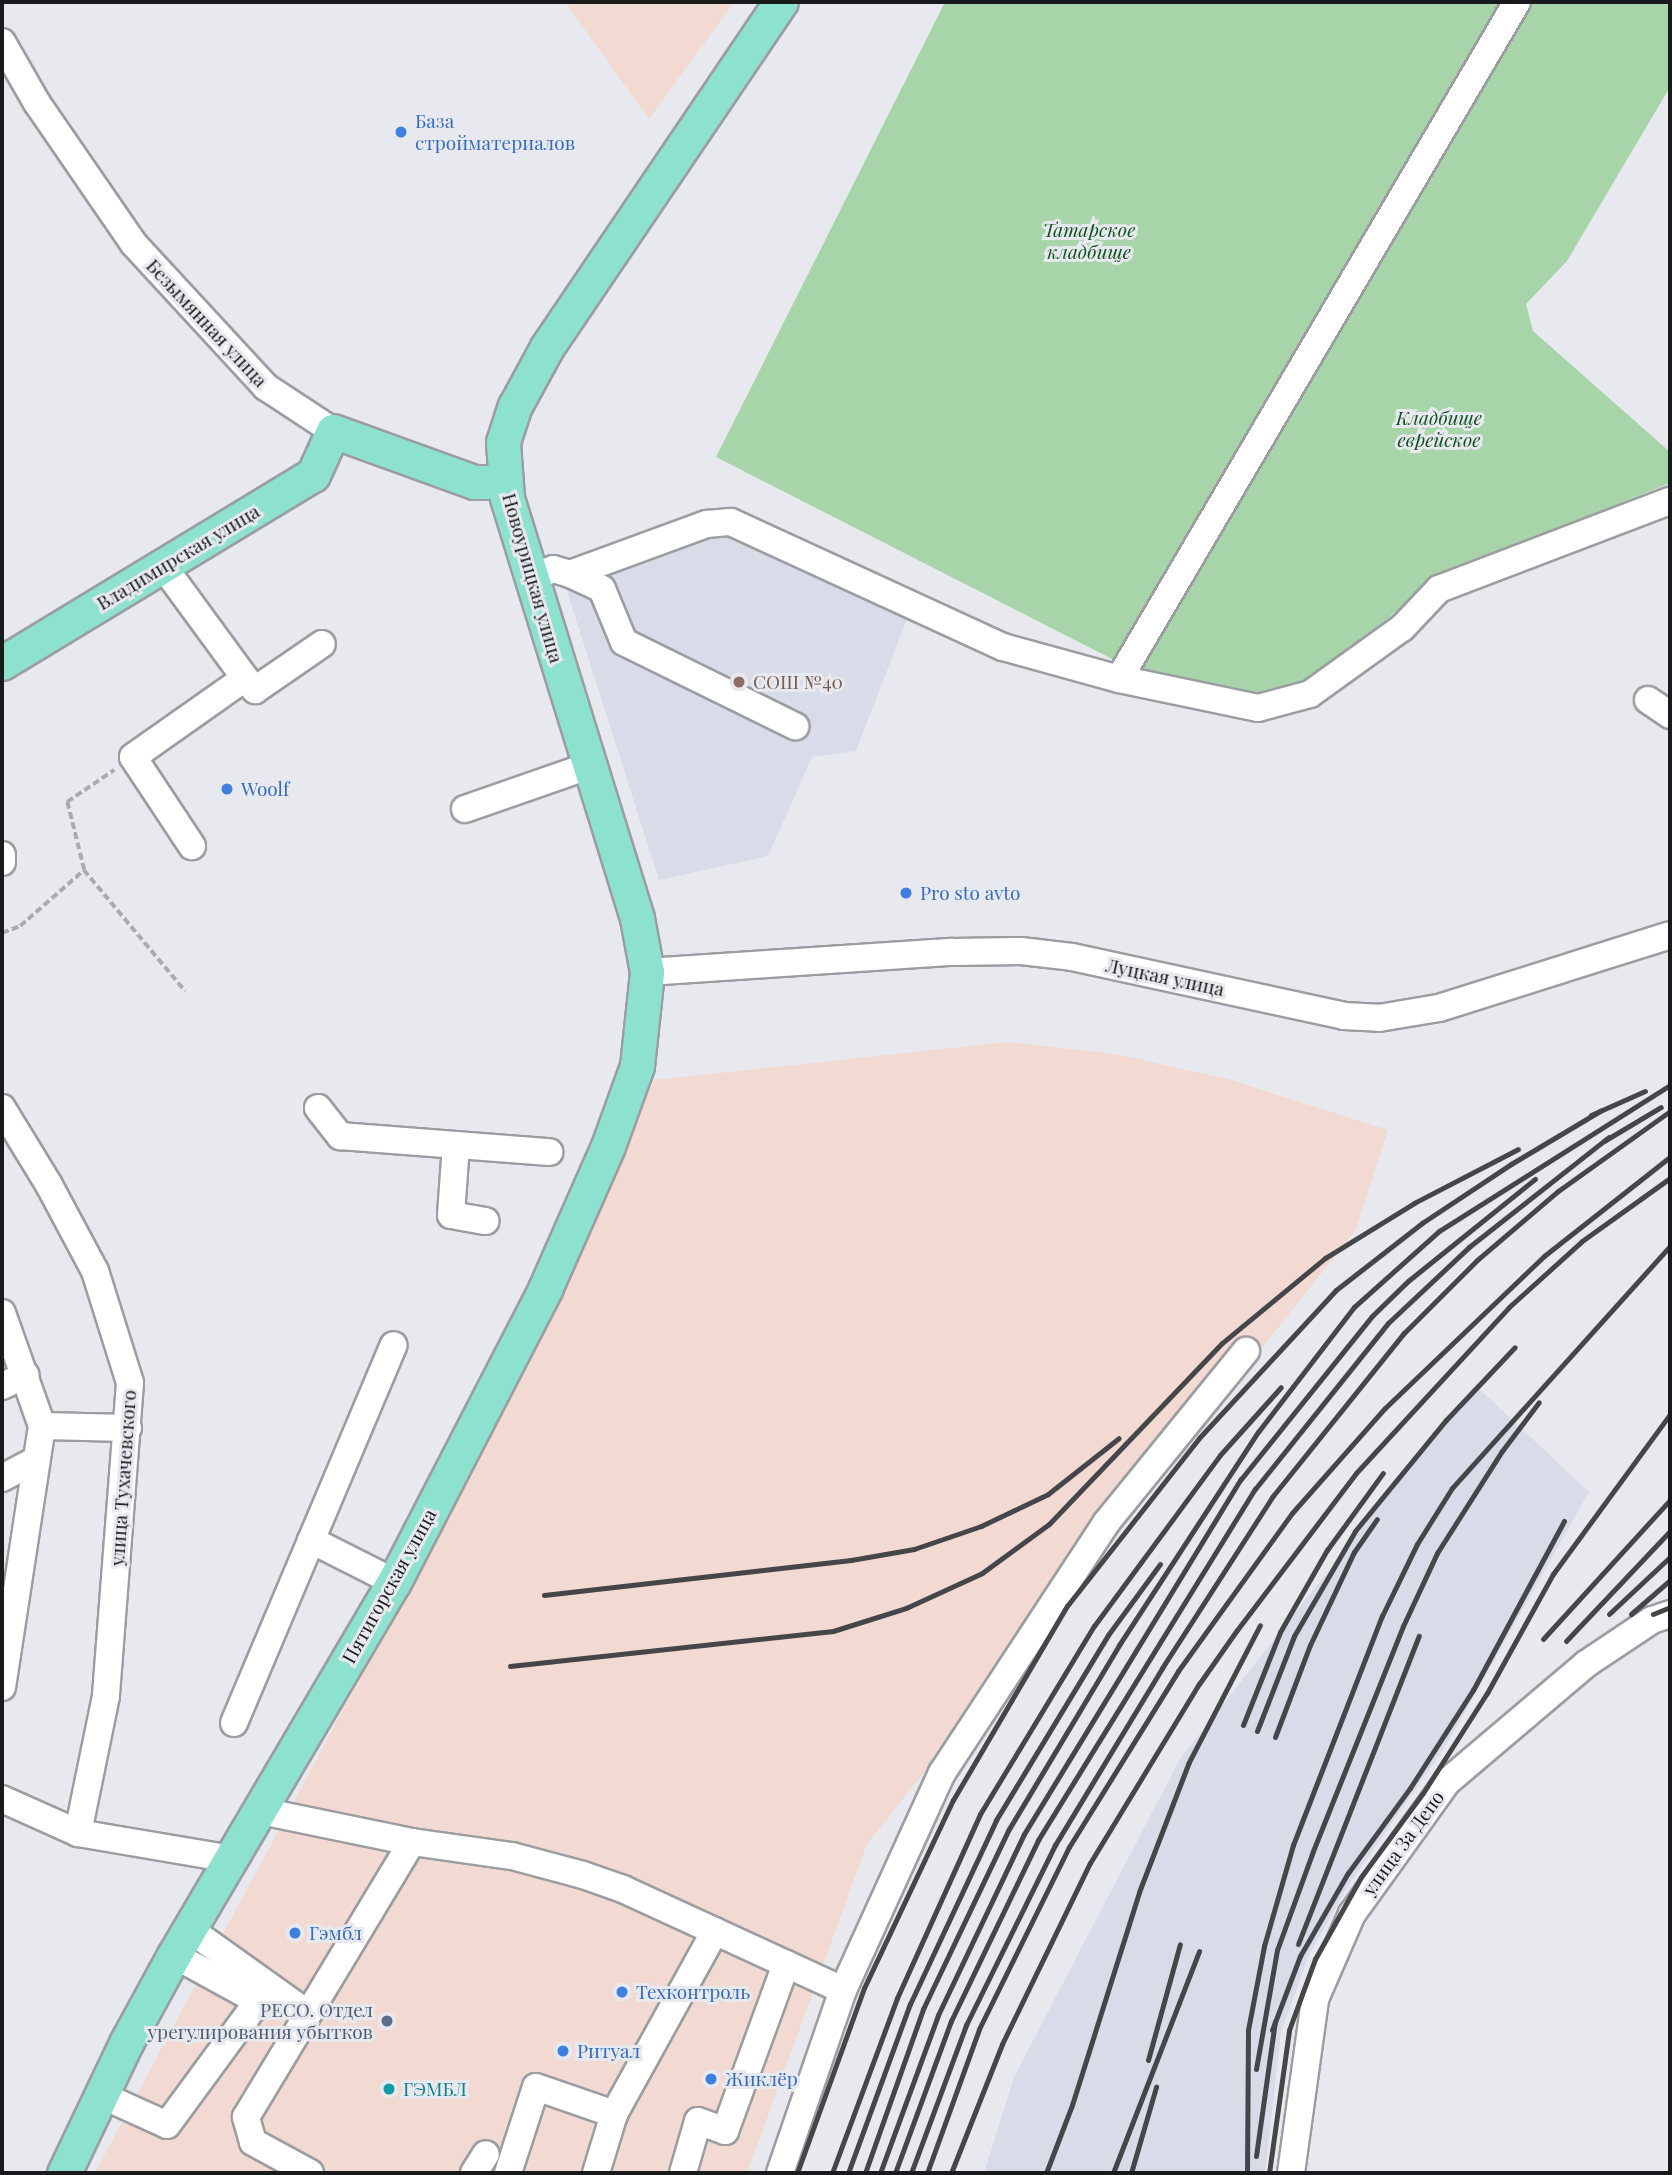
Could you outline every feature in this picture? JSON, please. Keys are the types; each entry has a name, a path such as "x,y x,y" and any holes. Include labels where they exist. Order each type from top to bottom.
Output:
{"main road":[{"name":"Новоурицкая улица","path":"647,972 637,918 530,578 505,482 503,442 514,406 547,347 781,2"},
{"name":"Безымянная улица","path":"333,431 474,482 505,482"},
{"name":"Владимирская улица","path":"2,663 313,475 333,431"},
{"name":"Пятигорская улица","path":"64,2173 101,2095 181,1942 261,1811 394,1582 545,1289 608,1146 637,1066 645,1013 647,972"}],"street":[{"path":"1119,679 1517,2"},
{"name":"Безымянная улица","path":"2,42 37,103 134,244 265,387 333,431"},
{"path":"570,574 707,524 732,522 1003,647 1119,679 1258,708 1310,694 1402,628 1439,589 1670,501"},
{"path":"163,566 255,690 322,645"},
{"path":"530,578 553,569 602,589 624,642 795,726"},
{"path":"192,846 133,757 245,678"},
{"path":"1648,700 1670,715"},
{"path":"465,809 591,765"},
{"path":"2,855 2,862"},
{"name":"Луцкая улица","path":"647,972 952,952 1021,951 1072,957 1344,1016 1379,1018 1439,1008 1670,935"},
{"name":"улица Тухачевского","path":"2,1108 49,1185 95,1271 130,1383 106,1696 78,1833"},
{"path":"318,1108 340,1136 549,1152"},
{"path":"456,1145 451,1215 485,1221"},
{"path":"2,1313 42,1426 2,1687"},
{"path":"234,1723 394,1345"},
{"path":"780,2173 843,1990 942,1773 1106,1523 1246,1351"},
{"path":"2,1386 26,1375"},
{"path":"42,1426 128,1428"},
{"path":"2,1478 36,1460"},
{"path":"311,1540 394,1582"},
{"name":"улица За Депо","path":"1291,2173 1315,1999 1352,1914 1447,1782 1586,1664 1652,1620 1670,1614"},
{"path":"2,1799 78,1833 231,1859"},
{"path":"261,1811 412,1842 512,1856 583,1875 715,1931 843,1990"},
{"path":"310,2173 253,2142 246,2117 412,1842"},
{"path":"596,2173 614,2114 715,1931"},
{"path":"181,1942 308,2014"},
{"path":"101,2095 167,2125 258,2001 181,1942"},
{"path":"682,2173 698,2121 726,2130 786,1964"},
{"path":"508,2173 536,2087 614,2114"}],"path":[{"path":"133,757 67,802 84,870 186,991"},
{"path":"2,933 20,926 84,870"}],"shaded area":[{"path":"565,2 734,2 649,119"},
{"name":"СОШ №40","path":"716,531 909,614 856,751 812,757 768,856 659,880 565,585"},
{"path":"1008,1042 1116,1054 1231,1080 1388,1130 1355,1231 867,1844 747,2173 95,2173 556,1307 654,1080"},
{"path":"1475,1385 1589,1492 1445,1747 1350,1883 1309,1955 1281,2032 1265,2173 984,2173 1014,2077 1180,1759"}],"green space":[{"name":"Татарское кладбище","path":"945,2 1501,2 1116,661 716,457"},
{"name":"Кладбище еврейское","path":"1534,2 1670,2 1670,87 1567,261 1526,304 1533,331 1670,452 1670,483 1432,579 1334,666 1279,696 1137,678"}],"railway":[{"path":"865,2173 923,2009 1009,1829 1119,1645 1258,1432 1354,1307 1439,1231 1670,1085"},
{"path":"1591,1115 1645,1091"},
{"path":"1604,1141 1661,1107"},
{"path":"797,2173 864,1988 953,1800 1067,1606 1199,1438 1336,1290 1422,1223 1511,1164 1600,1111"},
{"path":"911,2173 966,2025 1055,1845 1162,1668 1272,1497 1404,1333 1477,1260 1558,1191 1670,1111"},
{"path":"895,2173 951,2021 1038,1840 1255,1489 1388,1323 1469,1247 1609,1137"},
{"path":"510,1666 833,1631 906,1608 982,1573 1049,1524 1222,1343 1325,1258 1414,1203 1518,1149"},
{"path":"927,2173 979,2029 1069,1847 1178,1671 1292,1513 1385,1408 1544,1256 1670,1157"},
{"path":"951,2173 1002,2044 1090,1863 1199,1684 1237,1630 1356,1473 1509,1307 1582,1241 1670,1178"},
{"path":"880,2173 938,2015 1024,1834 1241,1479 1372,1316 1408,1281 1535,1179"},
{"path":"1247,2173 1248,2030 1264,1946 1293,1845 1382,1616 1417,1544 1452,1488 1670,1246"},
{"path":"1257,1731 1294,1636 1355,1531 1446,1420 1515,1347"},
{"path":"832,2173 897,1998 980,1814 1094,1626 1220,1455 1281,1387"},
{"path":"1256,2069 1277,1950 1313,1851 1403,1626 1437,1553 1502,1451 1539,1402"},
{"path":"1269,2173 1289,2030 1315,1959 1361,1877 1423,1793 1487,1693 1553,1574 1670,1414"},
{"path":"544,1595 851,1560 914,1549 981,1526 1048,1494 1119,1438"},
{"path":"1243,1725 1280,1632 1327,1550 1383,1473"},
{"path":"1543,1639 1670,1500"},
{"path":"1275,1737 1310,1645 1354,1552 1377,1519"},
{"path":"1272,2030 1300,1956 1348,1873 1410,1788 1473,1690 1564,1521"},
{"path":"1566,1641 1670,1531"},
{"path":"1609,1614 1670,1557"},
{"path":"848,2173 910,2004 996,1820 1108,1635 1160,1564"},
{"path":"1631,1614 1670,1580"},
{"path":"1653,1614 1670,1607"},
{"path":"1046,2173 1072,2105 1139,1892 1189,1762 1260,1625"},
{"path":"1298,1944 1419,1636"},
{"path":"1148,2060 1180,1944"},
{"path":"1113,2173 1199,1951"},
{"path":"1256,2156 1275,2021"},
{"path":"1131,2173 1156,2087"}],"place":[{"name":"База стройматериалов","path":"401,132"},
{"name":"СОШ №40","path":"739,682"},
{"name":"Woolf","path":"227,789"},
{"name":"Pro sto avto","path":"906,893"},
{"name":"Гэмбл","path":"295,1933"},
{"name":"Техконтроль","path":"622,1992"},
{"name":"РЕСО. Отдел урегулирования убытков","path":"387,2021"},
{"name":"Ритуал","path":"563,2051"},
{"name":"Жиклёр","path":"711,2079"},
{"name":"ГЭМБЛ","path":"389,2089"}]}
